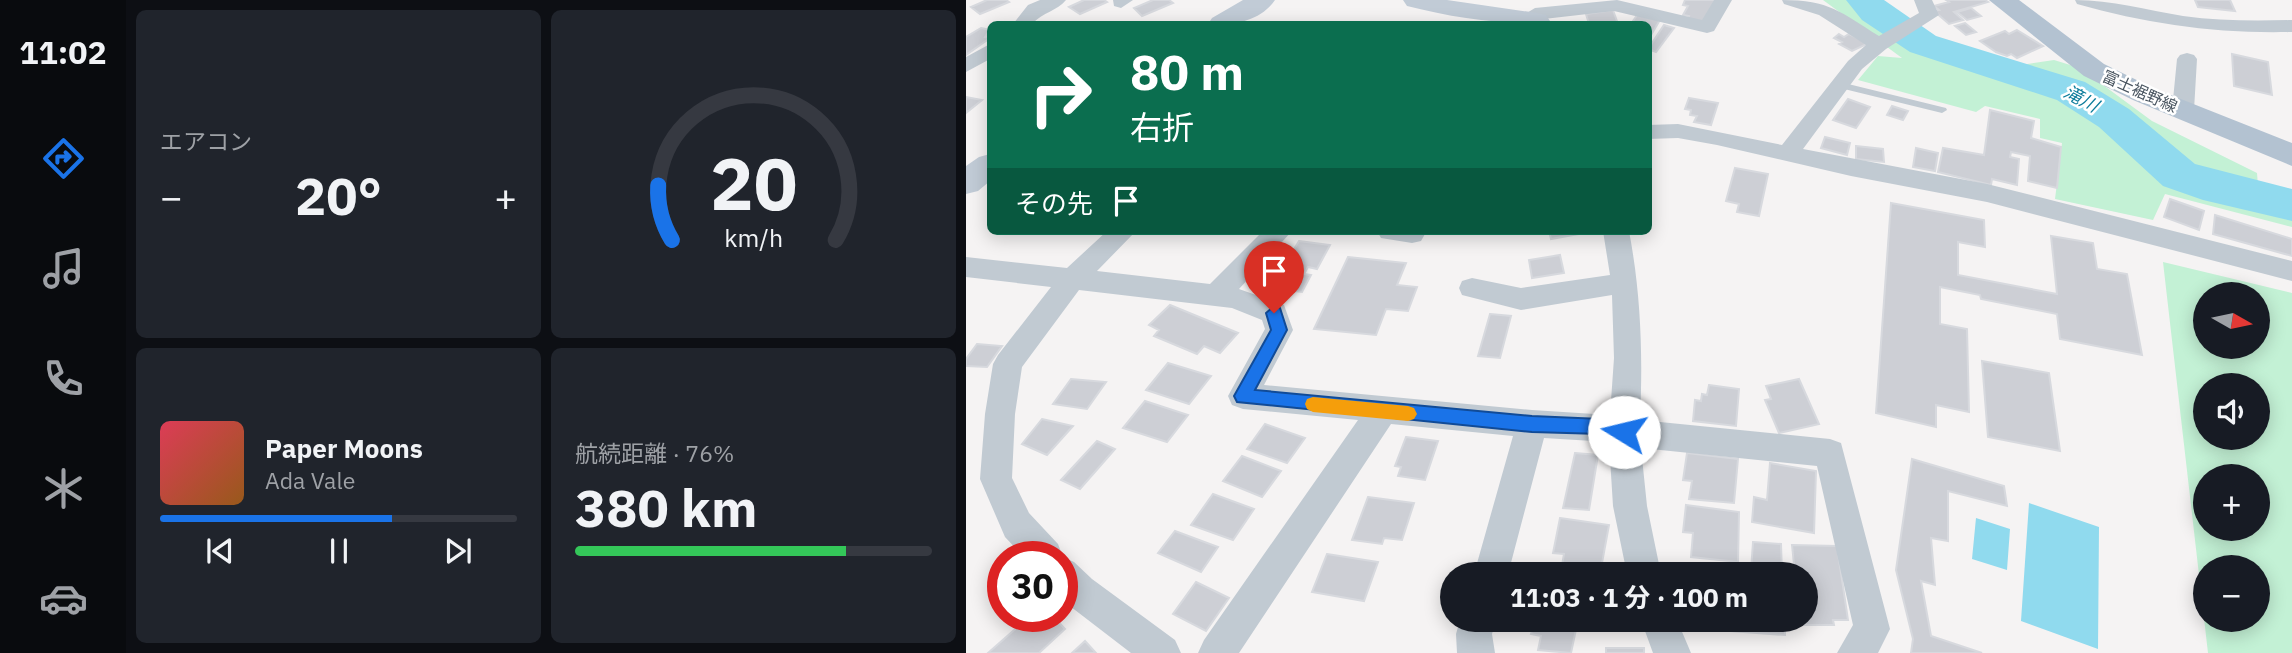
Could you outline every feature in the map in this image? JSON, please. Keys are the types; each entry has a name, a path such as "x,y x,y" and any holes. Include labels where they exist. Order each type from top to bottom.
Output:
{"main road":[{"name":"富士裾野線","path":"2002,0 2094,70 2292,155"}],"street":[{"path":"1025,21 1035,9 1057,0"},
{"path":"1226,21 1262,0"},
{"path":"1416,0 1447,8 1535,15 1614,5 1707,27 1723,0"},
{"path":"1791,0 1826,10 1879,45"},
{"path":"1788,153 1855,65 1879,45 1929,15 1923,0"},
{"path":"2084,0 2130,13 2184,22 2257,28 2292,26"},
{"path":"966,66 987,52"},
{"path":"2183,110 2187,59"},
{"path":"1652,132 1678,131 1851,168 1987,193 2292,271"},
{"path":"966,183 987,167"},
{"path":"1032,541 1017,525 996,479 1000,414 1008,364 1071,280 1120,235"},
{"path":"1216,295 1275,235"},
{"path":"1617,235 1625,283 1628,358 1624,432 1630,506 1642,562"},
{"path":"966,267 1216,295 1274,313 1279,330 1243,396 1532,424 1601,426 1624,432 1830,453 1872,629 1856,653"},
{"path":"1472,288 1521,299 1625,283"},
{"path":"1217,653 1382,411"},
{"path":"1494,562 1532,424"},
{"path":"1078,591 1162,653"},
{"path":"1475,632 1476,653"},
{"path":"1664,632 1672,653"}],"lane":[{"path":"1840,85 1942,110"}],"green space":[{"path":"1823,0 1877,0 1913,33 2021,65 2054,60 2080,68 2152,121 2257,173 2259,198 2292,214 2292,227 2165,194 2153,220 2055,199 2062,143 2040,138 2040,119 1985,106 1976,112 1858,80 1878,56 1902,58"},
{"path":"2163,262 2246,282 2193,282 2193,359 2270,359 2270,288 2292,293 2292,653 2208,653 2206,632 2270,632 2270,555 2197,555 2195,541 2270,541 2270,464 2193,464 2193,523"}],"water":[{"path":"2029,503 2099,527 2098,649 2021,621"},
{"path":"1976,518 2010,529 2007,570 1972,559"}],"building":[{"path":"987,0 1009,2 980,14 971,7"},
{"path":"1084,0 1107,2 1080,14 1069,7"},
{"path":"1153,0 1169,0 1173,3 1142,16 1134,8"},
{"path":"1685,0 1717,0 1707,25 1687,22 1689,16 1683,15 1688,6 1683,5"},
{"path":"1946,0 1988,2 1954,12 1963,20 1949,24 1934,11 1939,10 1934,6 1949,2"},
{"path":"2195,0 2230,0 2235,11 2198,7"},
{"path":"1971,8 1981,16 1967,20 1957,12"},
{"path":"1613,10 1617,21 1588,21 1586,14"},
{"path":"1637,15 1660,20 1652,33 1652,21 1633,21"},
{"path":"1965,23 1976,32 1966,35 1955,26"},
{"path":"1664,25 1674,28 1656,52 1652,50 1652,43"},
{"path":"981,28 987,29 987,40 966,55 966,37"},
{"path":"2017,30 2043,46 2017,58 2011,54 2007,56 1996,52 1980,41 2005,31 2009,34"},
{"path":"1839,34 1844,37 1849,34 1869,43 1852,51 1834,38"},
{"path":"2232,54 2268,62 2272,95 2234,86"},
{"path":"966,97 982,100 966,113"},
{"path":"1689,98 1718,103 1711,125 1694,122 1697,116 1690,115 1691,110 1685,109"},
{"path":"1848,99 1870,107 1856,128 1833,120"},
{"path":"1892,106 1908,111 1903,120 1887,115"},
{"path":"1990,110 2034,121 2031,138 2061,147 2057,188 2028,181 2030,156 2011,152 2010,157 2019,159 2017,185 1992,179 1991,185 1938,172 1943,148 1984,155"},
{"path":"1825,137 1850,143 1847,155 1821,148"},
{"path":"1856,146 1883,149 1884,162 1856,159"},
{"path":"1916,148 1938,153 1935,171 1913,167"},
{"path":"1735,168 1768,174 1759,216 1737,212 1739,204 1726,201"},
{"path":"2170,199 2204,211 2199,230 2164,217"},
{"path":"1891,203 1984,220 1985,247 1958,242 1958,275 2057,294 2051,236 2093,243 2097,269 2127,274 2142,355 2060,339 2057,314 1981,299 1980,295 1940,287 1940,324 1967,329 1969,412 1936,405 1936,427 1876,413"},
{"path":"2215,215 2292,239 2292,256 2213,234"},
{"path":"1550,235 1573,235 1551,239"},
{"path":"1299,241 1330,245 1317,269 1308,267 1304,274 1311,275 1302,292 1263,287 1274,270 1286,271 1290,265 1285,264"},
{"path":"1560,255 1564,273 1532,278 1529,260"},
{"path":"1348,257 1406,263 1397,285 1417,287 1408,311 1386,309 1376,335 1314,329"},
{"path":"1170,305 1238,333 1220,353 1204,346 1197,354 1154,336 1159,330 1149,325"},
{"path":"1490,314 1511,316 1500,358 1478,356"},
{"path":"977,344 1002,346 987,367 966,366 966,359"},
{"path":"1982,361 2049,373 2060,451 1988,437"},
{"path":"1168,363 1211,376 1189,404 1146,390"},
{"path":"1071,379 1106,382 1087,409 1053,404"},
{"path":"1799,379 1819,424 1779,433 1765,400 1771,399 1766,386"},
{"path":"1709,385 1739,389 1736,426 1693,421 1695,400 1701,401 1702,394 1707,395"},
{"path":"1145,401 1188,415 1167,442 1123,428"},
{"path":"1042,419 1073,426 1047,455 1022,444"},
{"path":"1265,424 1305,438 1287,463 1247,449"},
{"path":"1406,437 1438,441 1425,480 1398,476 1401,467 1395,466"},
{"path":"1097,441 1115,449 1080,489 1061,480"},
{"path":"1575,453 1598,455 1589,510 1563,508"},
{"path":"1687,453 1738,459 1734,503 1689,499 1692,481 1683,480"},
{"path":"1242,456 1281,471 1262,497 1223,481"},
{"path":"1912,459 2004,486 2007,506 1948,491 1948,541 1931,538 1935,585 1921,581 1931,636 1982,653 1911,653 1913,639 1896,570"},
{"path":"1770,463 1816,471 1814,533 1752,522 1754,497 1767,500"},
{"path":"1213,494 1254,509 1233,540 1191,525"},
{"path":"1368,497 1414,503 1402,540 1384,538 1382,544 1352,540"},
{"path":"1686,505 1739,512 1738,562 1691,557 1693,533 1683,532"},
{"path":"1560,518 1609,525 1602,562 1563,562 1564,554 1553,553"},
{"path":"1175,531 1218,547 1201,572 1158,553"},
{"path":"1753,542 1781,544 1782,562 1752,562"},
{"path":"1792,545 1837,546 1848,620 1833,620 1834,625 1818,625 1818,562 1794,562"},
{"path":"1327,554 1378,562 1364,601 1312,592"},
{"path":"1196,582 1229,598 1206,631 1173,614"},
{"path":"1012,632 1062,632 1039,653 988,653"},
{"path":"1575,632 1571,653 1538,650 1541,636 1531,634"},
{"path":"1744,632 1785,632 1785,635"},
{"path":"1085,641 1096,653 1072,653"},
{"path":"1606,648 1644,648 1644,653 1606,653"}],"waterway":[{"name":"滝川","path":"1864,0 1875,12 1923,44 2071,91 2114,118 2179,175 2203,184 2292,205"}],"slow traffic":[{"path":"1313,404 1408,414"}],"route":[{"path":"1274,313 1279,330 1243,396 1532,424 1601,426 1624,432"}]}
